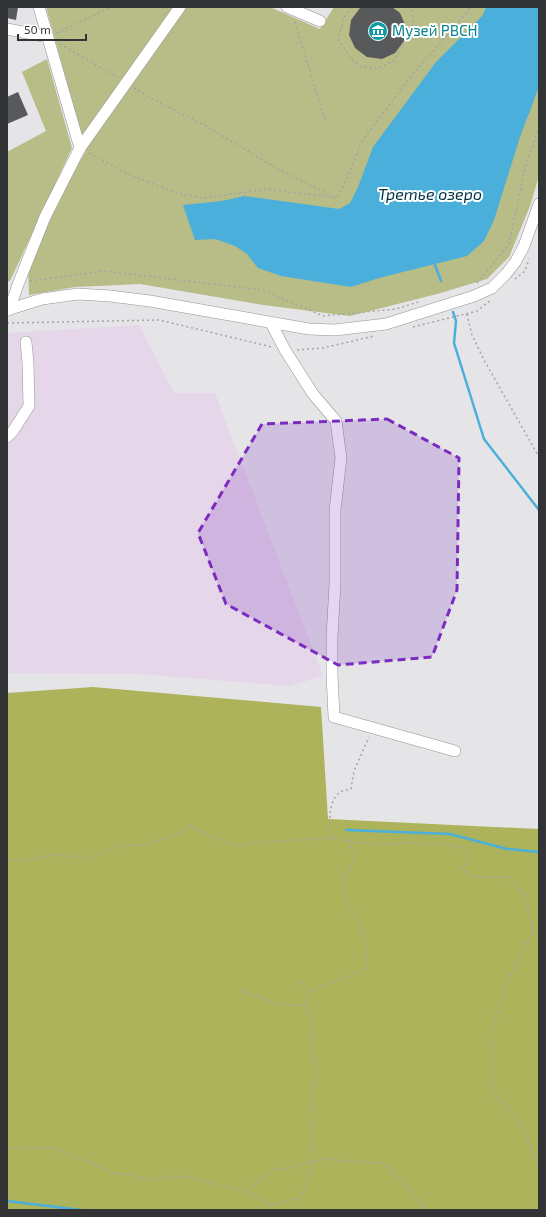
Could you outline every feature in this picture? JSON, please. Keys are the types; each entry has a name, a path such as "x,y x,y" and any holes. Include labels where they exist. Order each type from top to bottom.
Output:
{"street":[{"path":"39,7 80,148"},
{"path":"8,308 45,217 80,148 180,7"},
{"path":"289,8 320,21"},
{"path":"7,29 48,37"},
{"path":"8,308 42,299 84,294 150,301 309,329 336,330 386,324 474,296 492,288 516,261 524,246 539,204"},
{"path":"271,322 285,350 313,394 336,421 341,458 335,510 335,584 332,636 334,717 455,751"},
{"path":"7,437 29,406 26,342"}],"path":[{"path":"48,37 111,7"},
{"path":"351,7 346,12 338,39 351,59 360,66 376,69 394,61 414,22 411,7"},
{"path":"337,198 349,174 361,142 416,70 472,7"},
{"path":"289,8 326,124"},
{"path":"48,37 149,97 206,126 276,168 337,198"},
{"path":"475,286 509,244 526,164 539,128"},
{"path":"80,148 128,174 179,194 204,198 266,189 337,198"},
{"path":"19,282 104,271 263,290 323,316 396,309 425,300"},
{"path":"467,314 472,335 484,360 539,458"},
{"path":"445,319 463,315"},
{"path":"7,323 159,320"},
{"path":"330,838 330,812 332,802 340,792 351,789 354,771 373,728"},
{"path":"7,859 24,861 57,854 86,859 120,846 144,844 167,838 180,833 189,825 220,840 238,846 263,842 330,838 350,842 381,845 413,843 446,845 464,848 470,856 462,869 472,877 508,877 525,895 533,932 504,988 491,1036 494,1093 517,1119 539,1164"},
{"path":"309,992 367,968 367,947 359,924 346,902 343,880 354,860 350,842"},
{"path":"300,982 309,992"},
{"path":"241,991 278,1004 306,1006"},
{"path":"7,1148 55,1148 114,1173 130,1174 151,1180 178,1176 191,1178 253,1194 271,1205 300,1198 308,1182 312,1161 313,1138 310,1110 312,1089 318,1076 312,1054 314,1031 306,1006 309,992"},
{"path":"245,1192 272,1170 294,1167 312,1161 326,1159 385,1164 427,1210"},
{"path":"271,1205 272,1210"}],"highlighted area":[{"path":"387,419 459,458 457,590 432,657 338,665 226,604 198,533 262,424"}],"shaded area":[{"path":"139,325 174,393 215,393 323,676 288,686 140,674 7,673 7,333"}],"green space":[{"path":"46,7 270,7 320,29 334,7 539,7 539,176 530,206 509,257 487,279 437,294 350,316 263,305 140,284 75,287 29,295 28,267 72,174 86,151"},
{"path":"47,59 72,148 10,281 7,282 7,152 46,131 22,72"},
{"path":"93,687 321,707 328,819 539,829 539,1210 7,1210 7,693"}],"water":[{"name":"Третье озеро","path":"486,7 539,7 539,87 520,137 494,220 484,241 467,256 379,278 351,287 281,276 258,268 247,254 235,246 215,239 195,240 183,205 222,201 244,196 339,209 350,203 358,187 373,147 436,62 483,15"}],"building":[{"path":"7,7 18,7 16,20 7,18"},
{"name":"Музей РВСН","path":"392,7 400,13 406,27 404,41 395,53 382,59 367,57 355,48 349,35 351,20 360,8"},
{"path":"18,92 28,115 7,124 7,97"}],"waterway":[{"path":"435,265 441,281"},
{"path":"453,312 456,321 454,343 484,439 539,510"},
{"path":"346,830 450,834 507,849 539,852"},
{"path":"7,1201 81,1210"}],"place":[{"name":"Музей РВСН","path":"378,31"}]}
